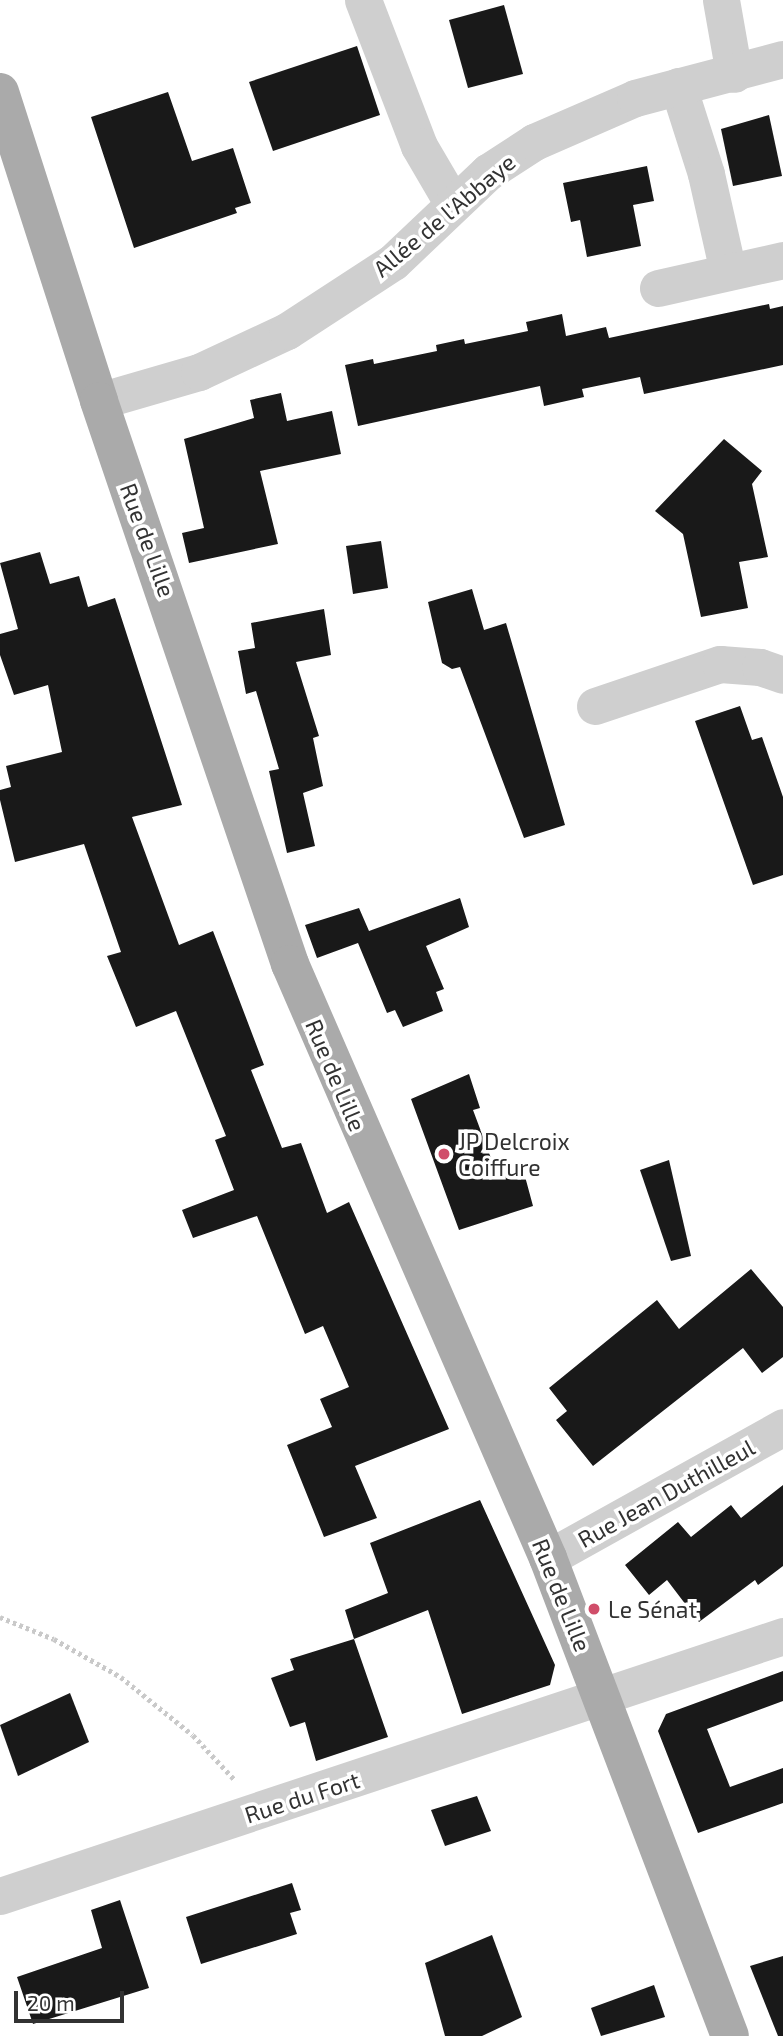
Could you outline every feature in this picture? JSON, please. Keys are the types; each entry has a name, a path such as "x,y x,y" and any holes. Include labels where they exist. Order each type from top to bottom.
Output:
{"main road":[{"name":"Rue de Lille","path":"0,92 99,401 290,964 548,1558 604,1699 730,2036"}],"street":[{"path":"363,0 419,146 453,204"},
{"path":"721,0 734,74"},
{"name":"Allée de l'Abbaye","path":"99,401 199,372 287,331 393,262 488,172 534,142 611,108 678,86 734,74 783,59"},
{"path":"678,86 706,174 727,272"},
{"path":"658,288 783,260"},
{"path":"595,706 720,664 760,667 783,675"},
{"name":"Rue Jean Duthilleul","path":"548,1558 783,1426"},
{"name":"Rue du Fort","path":"0,1896 604,1699 783,1636"}],"path":[{"path":"0,1617 54,1639 121,1677 192,1735 264,1810"}],"building":[{"path":"504,5 523,74 468,88 449,20"},
{"path":"357,46 380,115 273,151 249,82"},
{"path":"168,92 192,161 233,148 251,203 235,208 237,213 134,248 91,117"},
{"path":"769,115 782,176 733,186 721,129"},
{"path":"647,166 654,201 633,205 641,246 587,257 580,220 571,222 563,183"},
{"path":"769,304 770,309 783,306 783,365 644,394 640,377 582,389 584,397 544,406 540,386 358,426 345,365 373,359 374,364 437,351 436,345 464,339 465,344 528,331 526,322 562,314 566,336 606,327 609,338"},
{"path":"281,393 287,421 332,411 341,454 260,471 278,544 189,563 182,533 204,528 184,439 254,418 250,400"},
{"path":"724,439 762,471 752,484 768,557 739,562 748,608 701,617 683,534 655,511"},
{"path":"381,541 388,588 353,594 346,546"},
{"path":"40,552 50,584 79,576 88,607 115,598 182,805 132,817 179,945 213,931 264,1065 251,1070 282,1148 301,1143 327,1213 349,1202 449,1429 355,1466 377,1518 324,1537 287,1445 332,1427 320,1399 349,1387 323,1326 305,1334 257,1216 193,1238 182,1210 234,1190 215,1140 226,1136 176,1011 136,1027 107,956 121,952 84,844 15,862 0,800 0,790 11,787 6,766 62,752 48,685 14,695 0,655 0,634 18,629 0,563"},
{"path":"472,589 484,630 506,623 565,825 524,838 460,667 452,669 442,663 428,602"},
{"path":"324,609 331,655 296,662 319,736 313,738 323,786 303,793 315,846 287,853 269,771 279,769 256,691 246,694 238,651 255,648 251,623"},
{"path":"740,706 752,740 762,737 783,797 783,875 753,885 695,721"},
{"path":"460,898 469,927 426,946 444,989 436,992 443,1011 403,1027 395,1010 387,1013 358,943 317,958 305,925 359,908 369,931"},
{"path":"469,1074 480,1108 473,1110 498,1177 523,1169 533,1206 459,1230 411,1099"},
{"path":"669,1160 691,1256 671,1261 640,1170"},
{"path":"751,1269 783,1307 783,1357 762,1373 743,1348 593,1466 556,1420 567,1411 549,1388 657,1300 679,1329"},
{"path":"783,1485 783,1566 758,1585 755,1580 699,1622 667,1580 649,1595 625,1565 678,1522 691,1537 731,1505 741,1518"},
{"path":"480,1500 555,1665 550,1685 462,1714 428,1610 354,1639 345,1610 388,1593 370,1543"},
{"path":"354,1639 388,1737 316,1761 305,1722 290,1727 271,1678 294,1670 290,1659"},
{"path":"783,1671 783,1701 707,1729 730,1787 783,1768 783,1803 698,1833 658,1731 666,1714"},
{"path":"70,1693 89,1742 18,1776 0,1725"},
{"path":"477,1796 491,1831 445,1846 431,1810"},
{"path":"292,1883 301,1910 290,1913 297,1934 201,1964 186,1917"},
{"path":"120,1900 149,1988 33,2024 17,1977 102,1948 91,1910"},
{"path":"492,1935 522,2017 482,2036 445,2036 425,1963"},
{"path":"783,1956 783,2036 778,2036 750,1966"},
{"path":"654,1985 665,2017 601,2036 591,2008"}],"place":[{"name":"JP Delcroix Coiffure","path":"444,1154"},
{"name":"Le Sénat","path":"594,1609"}]}
